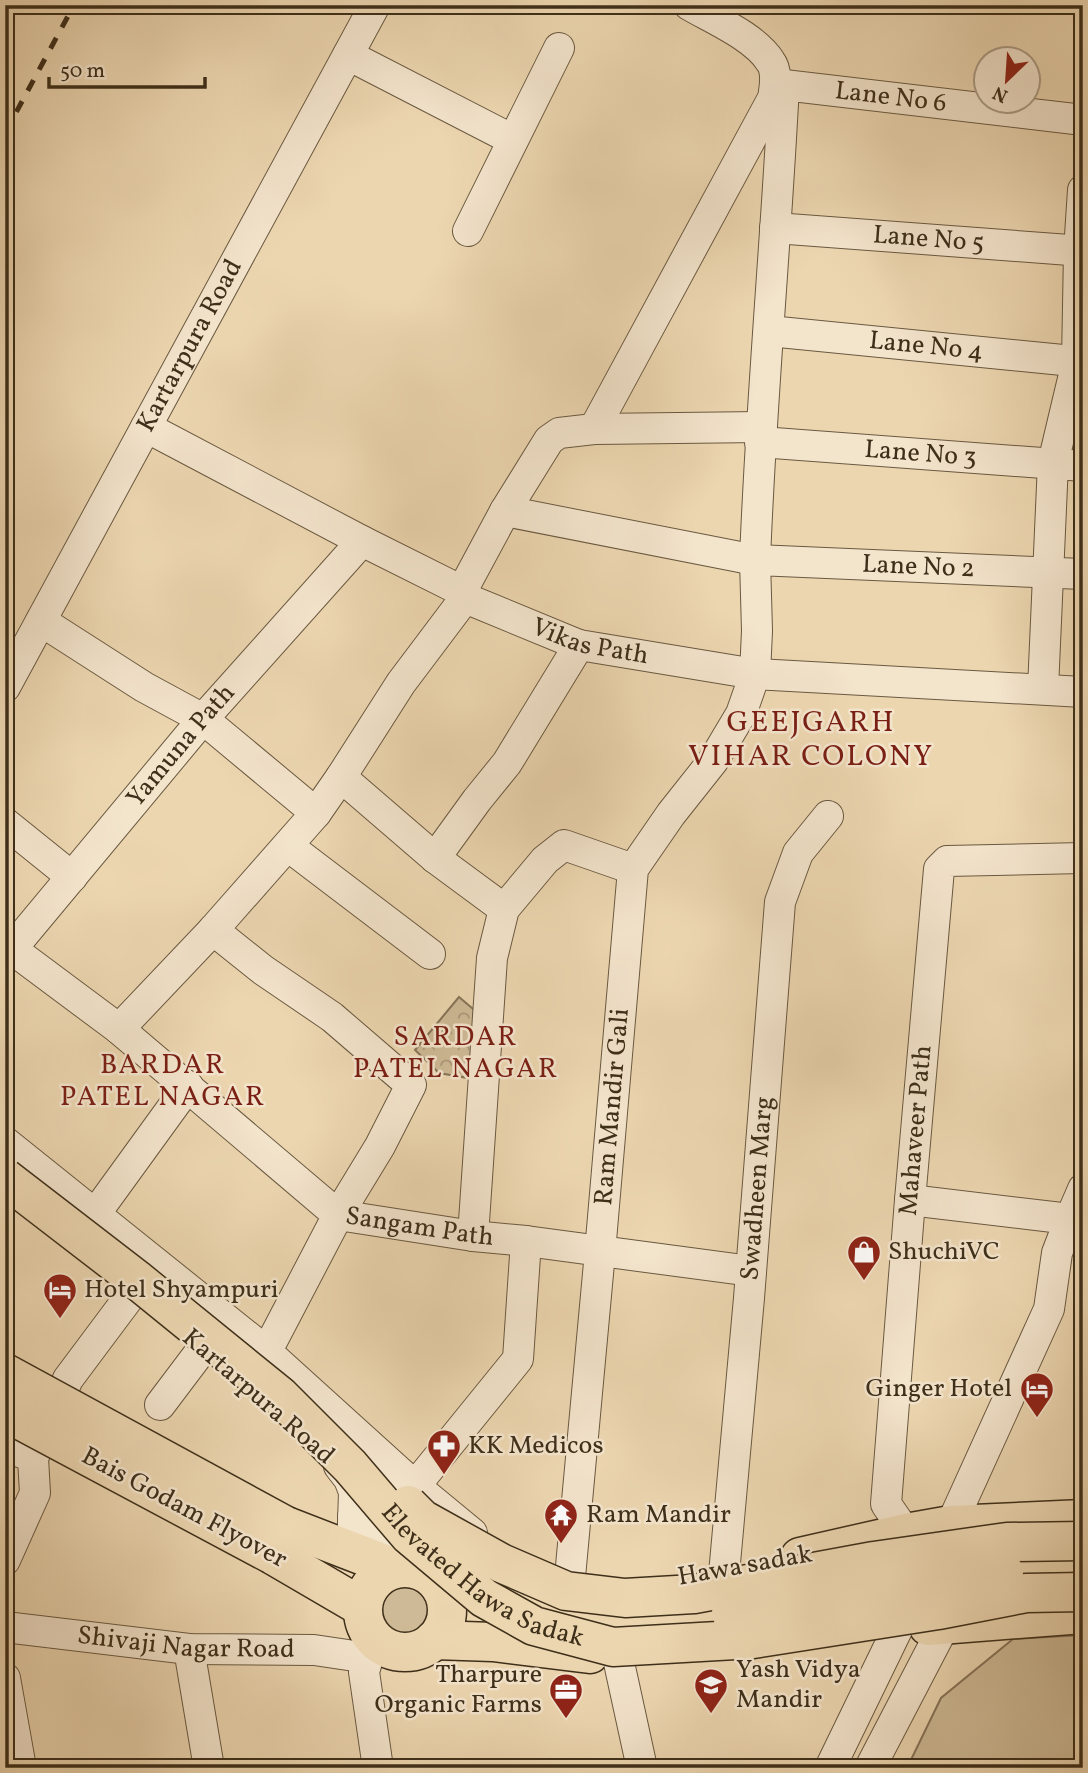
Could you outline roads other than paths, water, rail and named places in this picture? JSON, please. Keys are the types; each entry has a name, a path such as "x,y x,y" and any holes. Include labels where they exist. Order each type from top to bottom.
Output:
{"main road":[{"name":"Elevated Hawa Sadak","path":"5,1150 79,1207 418,1502 501,1563 566,1591 625,1598 694,1594 1007,1542 1083,1541"},
{"name":"Elevated Hawa Sadak","path":"5,1178 136,1279 280,1396 350,1466 409,1535 484,1598 534,1626 613,1647 753,1639 938,1610 1026,1593 1083,1592"},
{"name":"Bais Godam Flyover","path":"5,1373 279,1541 362,1607"},
{"name":"Bais Godam Flyover","path":"5,1412 279,1541 353,1520 412,1567"},
{"path":"418,1502 499,1586 563,1613 619,1622 689,1618 1007,1572 1083,1570"},
{"name":"Hawa sadak","path":"489,1548 570,1577 606,1582 700,1578 951,1525 1083,1519"},
{"path":"412,1567 434,1579 442,1590 447,1616 442,1629 434,1640 412,1651 400,1652 387,1648 372,1650 362,1607 372,1582 383,1573 489,1548"},
{"path":"803,1556 814,1639"},
{"path":"434,1640 493,1642 618,1658 683,1655 945,1624 1083,1614"}],"street":[{"name":"Kartarpura Road","path":"5,687 375,5"},
{"path":"594,429 773,98 776,81 772,62 750,40 689,5"},
{"path":"468,230 559,48"},
{"path":"348,55 513,140"},
{"name":"Lane No 6","path":"775,228 784,85 1083,120"},
{"path":"1043,689 1053,463 1080,362 1083,190"},
{"path":"755,674 755,560 760,434 775,228"},
{"name":"Lane No 5","path":"775,228 1081,251"},
{"name":"Lane No 4","path":"769,331 1080,362"},
{"name":"Vikas Path","path":"146,427 463,594 579,645 755,674 1083,692"},
{"name":"Lane No 3","path":"119,1029 316,813 463,594 505,511 549,440 559,433 594,429 760,434 1083,466"},
{"name":"Lane No 2","path":"505,511 755,560 1083,573"},
{"name":"Yamuna Path","path":"9,953 203,719 362,541"},
{"path":"41,621 144,687 203,719 316,813"},
{"path":"435,858 507,763 579,645"},
{"name":"Ram Mandir Gali","path":"570,1577 633,869 671,814 713,761 741,714 755,674"},
{"path":"341,777 435,858 504,909"},
{"name":"Swadheen Marg","path":"724,1574 780,902 798,853 828,816"},
{"path":"5,823 72,877"},
{"path":"473,1236 492,958 504,909 545,860 564,845 633,869"},
{"path":"288,846 430,954"},
{"name":"Mahaveer Path","path":"906,1533 886,1504 939,869 947,860 1083,858"},
{"path":"212,930 263,970 332,1017 411,1085 380,1146 338,1215 250,1384"},
{"name":"Sangam Path","path":"9,953 119,1029 338,1215 473,1236 751,1271"},
{"path":"72,1246 188,1086"},
{"path":"5,1142 267,1352 418,1502 489,1548"},
{"path":"951,1525 1049,1309 1056,1253 1083,1189"},
{"name":"Kartarpura Road","path":"5,1195 250,1384 340,1467 349,1479 353,1520"},
{"path":"910,1200 1070,1219"},
{"path":"353,1520 418,1502 518,1359 526,1241"},
{"path":"5,1560 35,1493 33,1458 68,1379 133,1292"},
{"path":"160,1405 204,1348"},
{"path":"5,1445 33,1458"},
{"path":"870,1768 945,1624"},
{"name":"Shivaji Nagar Road","path":"5,1627 189,1649 372,1650"},
{"path":"830,1768 897,1630"},
{"path":"189,1649 209,1768"},
{"path":"372,1650 364,1672 378,1768"},
{"path":"618,1658 642,1768"},
{"path":"5,1678 21,1768"}],"railway":[{"path":"5,133 74,5"}],"place":[{"name":"ShuchiVC","path":"864,1282"},
{"name":"Hotel Shyampuri","path":"60,1320"},
{"name":"Ginger Hotel","path":"1037,1419"},
{"name":"KK Medicos","path":"444,1476"},
{"name":"Ram Mandir","path":"561,1545"},
{"name":"Yash Vidya Mandir","path":"711,1715"},
{"name":"Tharpure Organic Farms","path":"566,1720"}],"district":[{"name":"GEEJGARH VIHAR COLONY","path":"811,740"},
{"name":"SARDAR PATEL NAGAR","path":"456,1053"},
{"name":"BARDAR PATEL NAGAR","path":"163,1081"}]}
